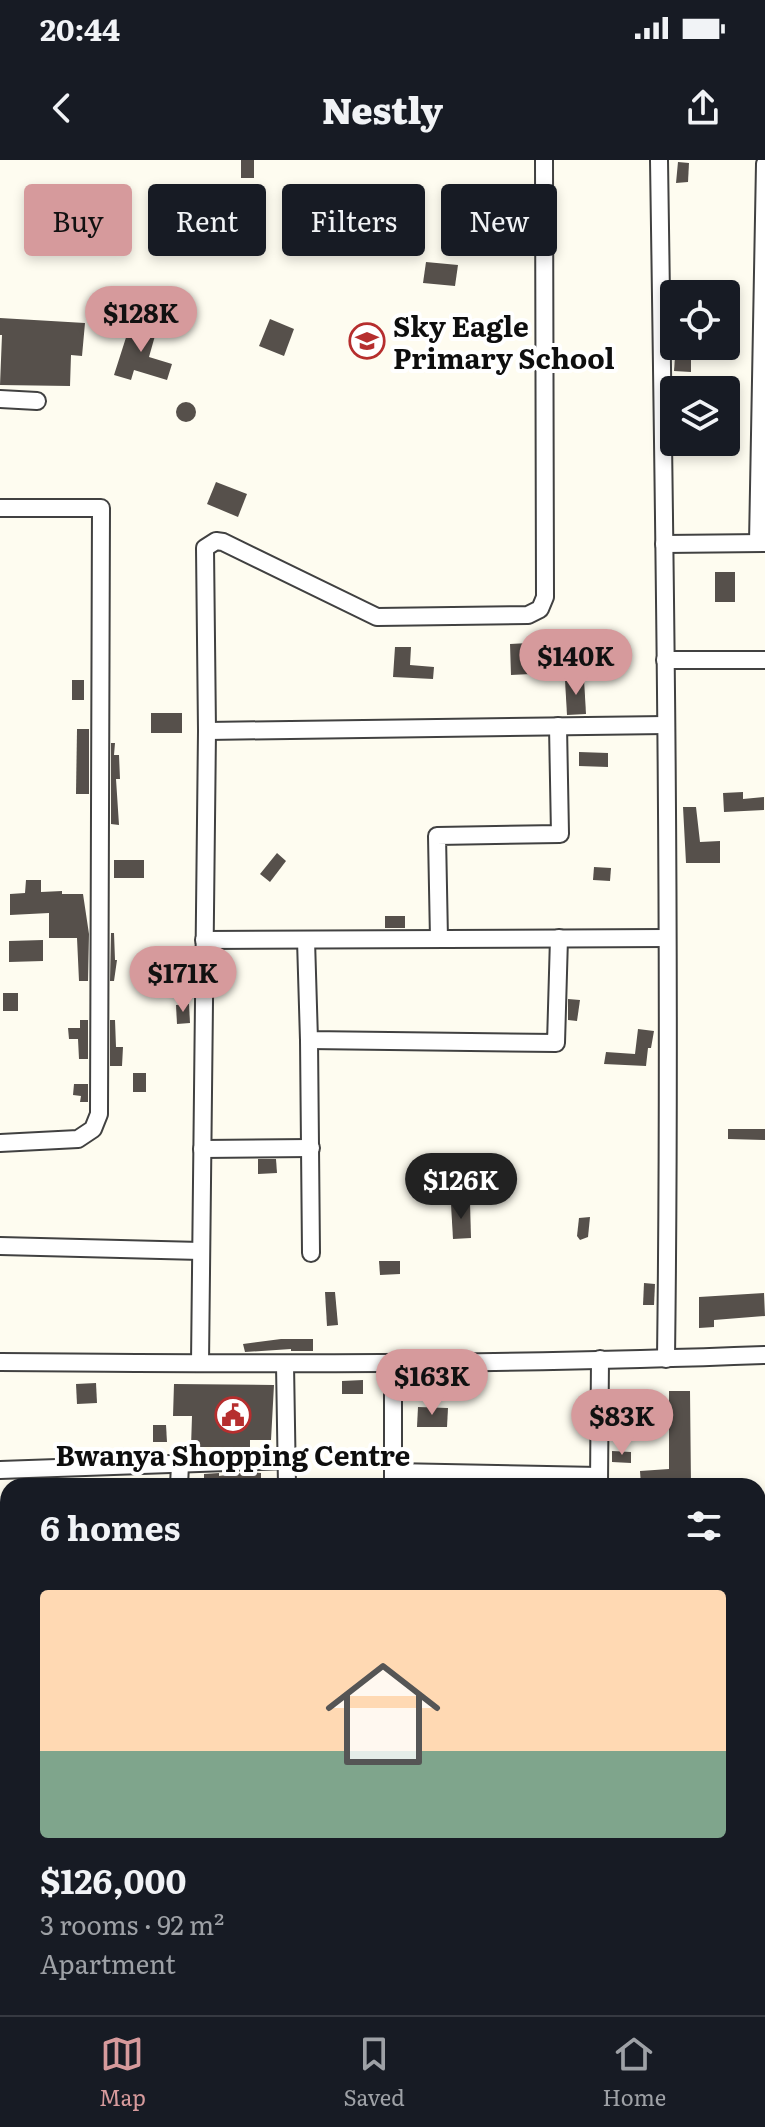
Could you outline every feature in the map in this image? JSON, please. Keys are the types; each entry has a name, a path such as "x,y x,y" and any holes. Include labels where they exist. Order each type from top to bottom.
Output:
{"street":[{"path":"200,1363 207,731 204,554 210,543 223,542 377,617 528,615 544,604 544,160"},
{"path":"659,160 666,725 666,1359"},
{"path":"664,544 761,543 765,164"},
{"path":"0,399 37,401"},
{"path":"0,508 101,508 99,1114 93,1129 78,1139 0,1143"},
{"path":"665,660 765,660"},
{"path":"207,731 666,725"},
{"path":"439,939 437,836 560,834 558,726"},
{"path":"309,1040 556,1043 559,938"},
{"path":"204,940 667,938"},
{"path":"306,940 311,1253"},
{"path":"202,1149 311,1148"},
{"path":"0,1246 201,1251"},
{"path":"0,1362 285,1364 765,1355"},
{"path":"599,1478 600,1359"},
{"path":"393,1363 393,1478"},
{"path":"285,1364 287,1478"},
{"path":"0,1470 287,1460"},
{"path":"179,1478 180,1464"}],"building":[{"path":"241,160 254,160 254,178 241,178"},
{"path":"678,162 689,163 688,182 676,183"},
{"path":"426,262 458,265 455,286 423,283"},
{"path":"0,318 85,323 82,356 71,355 70,386 0,385"},
{"path":"270,319 294,329 284,356 259,346"},
{"path":"139,320 158,325 149,357 172,364 167,380 134,370 131,380 114,375 130,325 137,327"},
{"path":"675,360 691,360 691,372 674,371"},
{"path":"186,402 193,405 196,412 193,419 186,422 179,419 176,412 179,405"},
{"path":"216,482 247,494 238,517 207,504"},
{"path":"715,572 735,572 735,602 715,602"},
{"path":"529,643 531,674 511,675 510,644"},
{"path":"395,647 411,647 410,665 434,667 433,679 393,677"},
{"path":"584,679 586,714 567,715 565,680"},
{"path":"72,680 84,680 84,700 72,700"},
{"path":"151,713 182,713 182,733 151,733"},
{"path":"77,729 89,729 89,794 76,794"},
{"path":"111,743 115,743 114,755 119,755 120,779 116,779 119,825 111,824"},
{"path":"579,752 608,753 608,767 579,766"},
{"path":"743,792 743,799 764,797 764,810 724,812 723,793"},
{"path":"683,807 696,807 700,842 720,841 720,863 686,863"},
{"path":"277,853 286,861 270,882 260,874"},
{"path":"114,860 144,860 144,878 114,878"},
{"path":"594,867 611,868 610,881 593,880"},
{"path":"26,880 41,880 41,892 83,894 89,934 88,981 79,981 77,938 49,938 49,913 10,915 10,894 25,893"},
{"path":"385,916 405,916 405,928 385,928"},
{"path":"111,933 114,933 117,960 114,981 110,981"},
{"path":"43,940 43,961 9,962 9,941"},
{"path":"3,993 18,993 18,1011 3,1011"},
{"path":"568,999 580,1000 577,1021 568,1020"},
{"path":"189,1004 190,1023 177,1024 176,1005"},
{"path":"80,1020 88,1020 88,1059 79,1059 78,1039 69,1039 68,1028 80,1028"},
{"path":"110,1020 115,1020 116,1047 123,1047 122,1066 110,1066"},
{"path":"638,1029 654,1031 646,1066 604,1064 606,1052 635,1054"},
{"path":"133,1073 146,1073 146,1092 133,1092"},
{"path":"74,1084 88,1084 88,1102 80,1102 81,1096 73,1095"},
{"path":"728,1129 765,1129 765,1140 728,1139"},
{"path":"458,1157 487,1161 486,1172 457,1168"},
{"path":"258,1159 276,1159 277,1173 258,1174"},
{"path":"470,1203 471,1238 453,1239 451,1204"},
{"path":"590,1217 588,1237 580,1240 577,1236 579,1218"},
{"path":"379,1261 400,1261 400,1274 380,1275"},
{"path":"644,1283 655,1284 654,1305 643,1305"},
{"path":"325,1292 335,1292 338,1325 327,1326"},
{"path":"764,1293 765,1316 714,1320 714,1327 699,1328 699,1297"},
{"path":"313,1339 313,1351 245,1352 243,1344"},
{"path":"363,1380 363,1394 342,1394 342,1381"},
{"path":"96,1383 97,1403 77,1404 76,1384"},
{"path":"174,1384 274,1385 271,1440 250,1440 250,1447 191,1447 192,1416 173,1416"},
{"path":"669,1391 690,1391 691,1478 640,1478 640,1471 669,1469"},
{"path":"418,1407 448,1408 447,1427 417,1427"},
{"path":"153,1425 166,1425 167,1442 153,1442"},
{"path":"612,1451 631,1452 631,1463 612,1462"},
{"path":"219,1473 219,1476 261,1473 261,1478 204,1478 204,1474"}],"place":[{"name":"Sky Eagle Primary School","path":"367,341"},
{"name":"Bwanya Shopping Centre","path":"233,1415"}]}
